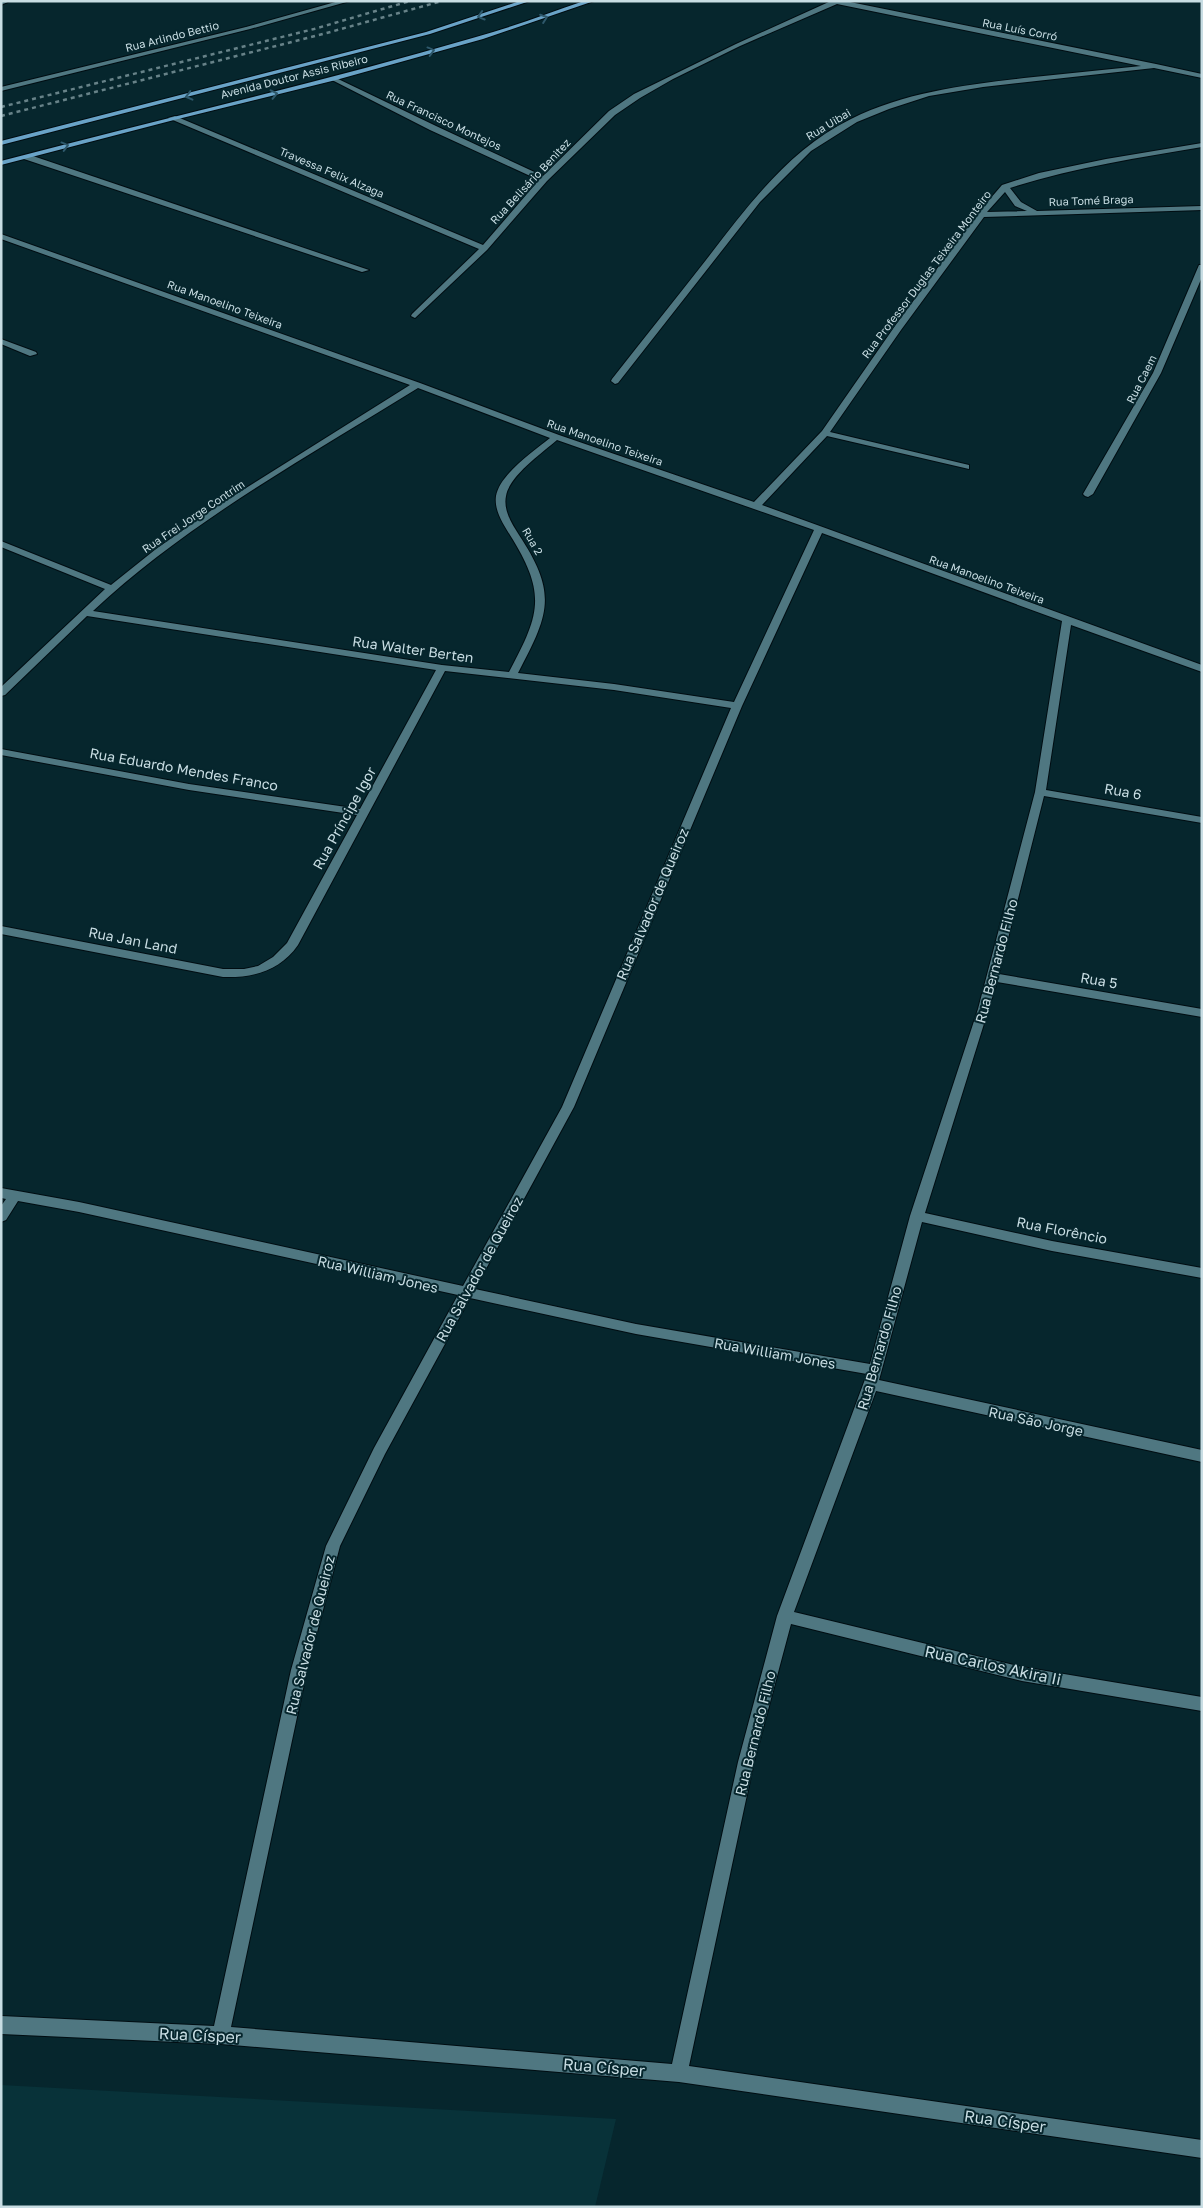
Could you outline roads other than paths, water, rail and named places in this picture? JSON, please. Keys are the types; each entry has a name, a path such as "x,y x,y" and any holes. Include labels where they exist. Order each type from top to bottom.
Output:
{"main road":[{"name":"Avenida Doutor Assis Ribeiro","path":"1,143 307,66 428,32 527,1"},
{"name":"Avenida Doutor Assis Ribeiro","path":"1,163 172,118 334,79 456,41 536,21 591,1"},
{"path":"428,32 445,35"}],"street":[{"path":"1,3 7,1"},
{"name":"Rua Arlindo Bettio","path":"1,89 248,28 347,1"},
{"name":"Rua Luís Corró","path":"836,1 1202,76"},
{"name":"Rua Belisário Benitez","path":"415,316 484,248 544,179 592,132 637,96 738,45 836,1"},
{"name":"Rua Uibai","path":"615,381 757,200 802,154 825,137 862,117 886,107 928,94 983,85 1156,66"},
{"name":"Rua Francisco Montejos","path":"334,79 433,128 544,179"},
{"name":"Travessa Felix Alzaga","path":"172,118 484,248"},
{"name":"Rua Professor Duglas Teixeira Monteiro","path":"756,506 825,433 898,328 981,215 1005,187 1042,175 1106,161 1202,145"},
{"path":"27,157 365,270"},
{"path":"1005,187 1018,204 1035,212"},
{"name":"Rua Tomé Braga","path":"981,215 1202,208"},
{"name":"Rua Manoelino Teixeira","path":"1,236 417,385 556,437 756,506 1202,669"},
{"name":"Rua Caem","path":"1088,494 1157,374 1202,267"},
{"path":"1,341 32,354"},
{"name":"Rua Frei Jorge Contrim","path":"1,693 86,613 158,552 417,385"},
{"path":"825,433 966,467"},
{"name":"Rua 2","path":"512,676 539,619 539,590 531,562 505,518 501,504 501,495 504,487 514,475 556,437"},
{"name":"Rua Salvador de Queiroz","path":"221,2035 299,1670 333,1546 379,1452 568,1107 737,706 819,530"},
{"path":"1,544 113,589"},
{"name":"Rua Walter Berten","path":"86,613 442,668 614,687 737,706"},
{"name":"Rua Bernardo Filho","path":"679,2073 746,1762 786,1616 872,1377 917,1216 984,1009 1040,792 1067,620"},
{"name":"Rua Príncipe Igor","path":"258,971 282,958 292,945 442,668"},
{"name":"Rua Eduardo Mendes Franco","path":"1,752 189,787 363,813"},
{"name":"Rua 6","path":"1040,792 1202,820"},
{"name":"Rua Jan Land","path":"1,930 224,973 245,974 258,971"},
{"name":"Rua 5","path":"991,977 1202,1013"},
{"path":"1,1217 8,1194"},
{"name":"Rua William Jones","path":"8,1194 79,1207 466,1293 872,1377"},
{"name":"Rua Florêncio","path":"917,1216 1052,1246 1202,1273"},
{"name":"Rua São Jorge","path":"872,1377 1043,1423 1202,1456"},
{"name":"Rua Carlos Akira Ii","path":"786,1616 1022,1674 1202,1704"},
{"name":"Rua Císper","path":"1,2025 221,2035 679,2073 1202,2149"}],"railway":[{"path":"1,107 314,29 410,1"},
{"path":"1,116 323,34 442,1"}]}
